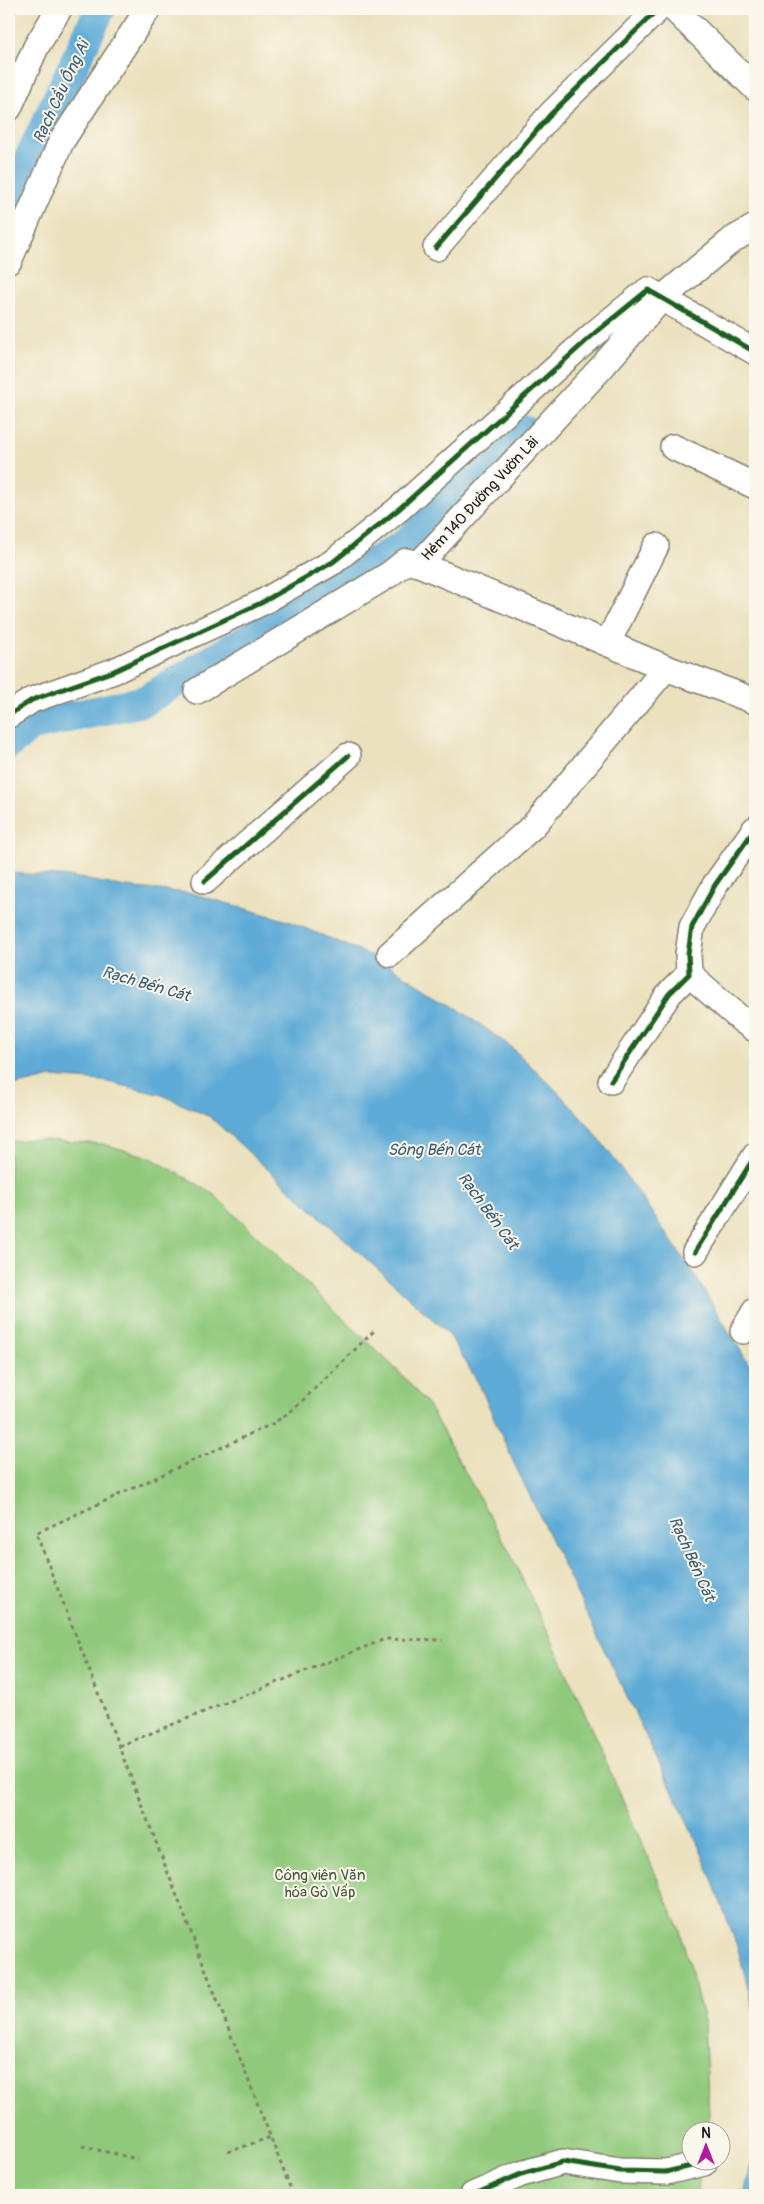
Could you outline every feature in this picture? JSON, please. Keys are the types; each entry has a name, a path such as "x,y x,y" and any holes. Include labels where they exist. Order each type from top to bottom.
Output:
{"street":[{"path":"9,108 36,47 59,9"},
{"path":"9,261 61,142 148,9"},
{"path":"436,248 552,114 658,9"},
{"path":"674,9 755,88"},
{"name":"Hẻm 140 Đường Vườn Lài","path":"755,227 732,240 661,299 601,368 419,564 666,668 755,700"},
{"path":"9,715 32,700 114,671 261,604 335,565 595,333 648,290 755,352"},
{"path":"673,447 755,486"},
{"path":"608,642 656,546"},
{"path":"197,691 354,591 390,574 406,561 419,564"},
{"path":"335,565 354,591"},
{"path":"390,954 533,826 666,668"},
{"path":"205,881 348,756"},
{"path":"755,829 715,885 692,927 688,954 689,974 743,1021 755,1029"},
{"path":"611,1081 670,994 689,974"},
{"path":"694,1252 755,1156"},
{"path":"473,2195 521,2174 563,2162 620,2171 666,2172 682,2168"}],"path":[{"path":"294,2195 36,1533 274,1423 296,1407 376,1328"},
{"path":"119,1746 385,1639 443,1640"},
{"path":"228,2152 271,2136"},
{"path":"82,2146 137,2159"}],"green space":[{"name":"Công viên Văn hóa Gò Vấp","path":"31,1139 103,1144 149,1157 211,1192 400,1373 428,1405 509,1551 562,1662 680,1930 704,2021 709,2115 708,2122 682,2122 682,2172 700,2172 697,2195 9,2195 9,1142"}],"water":[{"name":"Sông Bến Cát","path":"9,873 73,877 125,887 191,893 288,921 379,959 460,1010 511,1047 550,1084 586,1122 618,1164 690,1268 755,1374 755,2014 737,1946 700,1848 513,1461 479,1384 448,1333 210,1117 162,1095 104,1081 52,1077 9,1087"},
{"path":"755,2147 755,2195 744,2195"}],"waterway":[{"name":"Rạch Cầu Ông Ai","path":"9,202 100,9"},
{"path":"9,744 30,726 144,701 405,544 525,431"}],"cycle path":[{"path":"436,248 551,114 658,9"},
{"path":"9,715 32,700 114,671 261,603 333,562 400,508 595,333 648,290 755,352"},
{"path":"205,881 348,756"},
{"path":"611,1081 669,994 689,974 688,954 692,927 715,885 755,829"},
{"path":"695,1252 755,1156"},
{"path":"473,2195 521,2174 563,2162 620,2171 666,2172 682,2168"}],"water label":[{"name":"Rạch Bến Cát","path":"146,984"},
{"name":"Rạch Bến Cát","path":"488,1211"},
{"name":"Rạch Bến Cát","path":"692,1559"}]}
